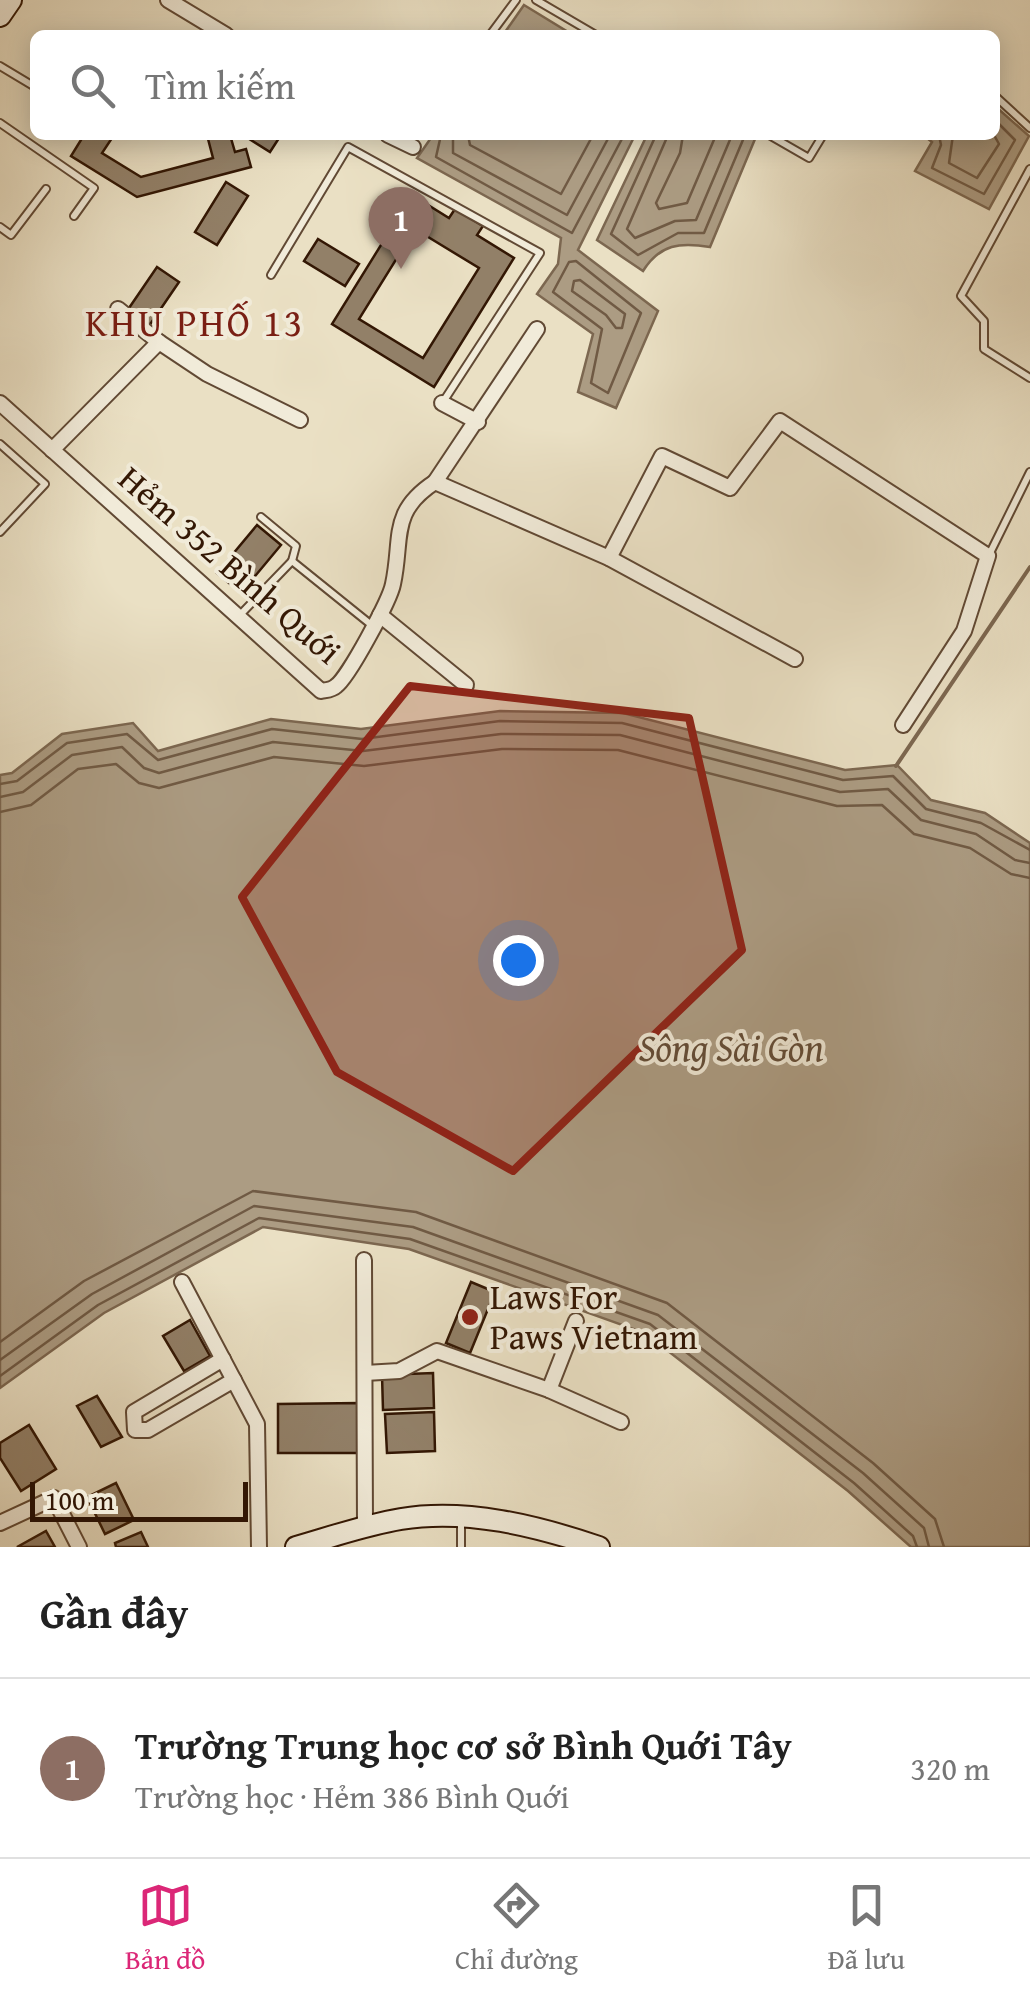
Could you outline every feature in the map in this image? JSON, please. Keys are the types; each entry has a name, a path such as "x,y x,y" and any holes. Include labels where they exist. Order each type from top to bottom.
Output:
{"main road":[{"path":"0,16 11,0"},
{"path":"296,1547 404,1519 461,1518 553,1532 599,1547"}],"street":[{"path":"168,0 218,30"},
{"path":"118,309 207,374 300,420"},
{"name":"Hẻm 352 Bình Quới","path":"0,403 321,692 336,686 377,621 393,586 397,529 415,495 436,482 538,329"},
{"path":"52,450 160,342"},
{"path":"442,403 478,422"},
{"path":"609,558 662,456 730,488 780,421 988,556 964,631 903,725"},
{"path":"436,482 609,558 795,660"},
{"path":"377,621 466,684"},
{"path":"364,1260 365,1528"},
{"path":"182,1282 256,1424 259,1547"},
{"path":"549,1390 576,1321"},
{"path":"364,1373 399,1371 437,1351 549,1390 621,1422"},
{"path":"223,1360 134,1412 134,1430 148,1430 234,1380"},
{"path":"0,1523 54,1498 78,1547"}],"lane":[{"path":"494,30 516,0"},
{"path":"536,0 587,30"},
{"path":"0,66 30,84"},
{"path":"1000,101 1030,128"},
{"path":"0,123 94,188 74,216"},
{"path":"778,140 809,158 820,140"},
{"path":"271,276 348,147 540,252 442,403"},
{"path":"1030,169 961,296 984,321 984,348 1030,378"},
{"path":"0,227 11,235 46,189"},
{"path":"0,444 45,484 0,532"},
{"path":"988,556 1030,472"},
{"path":"238,617 292,561 296,546 261,517"},
{"path":"292,561 377,621"},
{"path":"461,1518 461,1547"}],"highlighted area":[{"path":"410,686 689,718 742,950 513,1171 337,1072 242,897"}],"water":[{"path":"524,5 565,30 506,30"},
{"path":"1000,110 1029,136 989,209 915,171 932,142 929,140 1000,140"},
{"path":"430,140 633,140 578,250 658,311 616,408 578,392 593,334 537,294 558,264 561,238 417,158"},
{"path":"645,140 755,140 710,247 672,247 656,255 643,271 597,240"},
{"name":"Sông Sài Gòn","path":"500,711 623,713 845,770 897,765 931,800 985,813 1030,843 1030,1547 911,1547 848,1491 645,1333 409,1249 263,1227 104,1313 0,1388 0,775 12,773 62,734 133,723 158,751 271,719 361,729"}],"building":[{"path":"81,140 111,140 102,153 141,177 213,158 208,140 231,140 235,152 246,149 251,167 137,197 71,156"},
{"path":"251,140 278,140 270,152"},
{"path":"226,182 248,196 217,245 195,232"},
{"path":"412,195 449,218 455,209 483,226 477,235 514,258 434,387 332,324","holes":["415,229 479,268 423,358 359,319"]},
{"path":"318,239 359,264 345,286 304,261"},
{"path":"157,267 179,282 149,326 127,311"},
{"path":"257,525 281,545 241,593 217,573"},
{"name":"Laws For Paws Vietnam","path":"471,1282 495,1292 470,1353 446,1343"},
{"path":"190,1320 210,1356 184,1371 163,1336"},
{"path":"433,1373 434,1408 383,1410 382,1375"},
{"path":"97,1396 122,1437 101,1447 77,1406"},
{"path":"359,1403 359,1453 278,1453 278,1404"},
{"path":"434,1412 435,1451 387,1453 385,1414"},
{"path":"29,1425 56,1469 21,1491 0,1458 0,1443"},
{"path":"116,1483 134,1520 105,1534 87,1497"},
{"path":"46,1531 55,1547 17,1547"},
{"path":"141,1532 148,1547 116,1547 115,1543"}],"waterway":[{"path":"896,766 1030,567"}],"place":[{"name":"Trường Trung học cơ sở Bình Quới Tây","path":"401,269"},
{"name":"Laws For Paws Vietnam","path":"470,1317"}],"district":[{"name":"KHU PHỐ 13","path":"195,323"}]}
